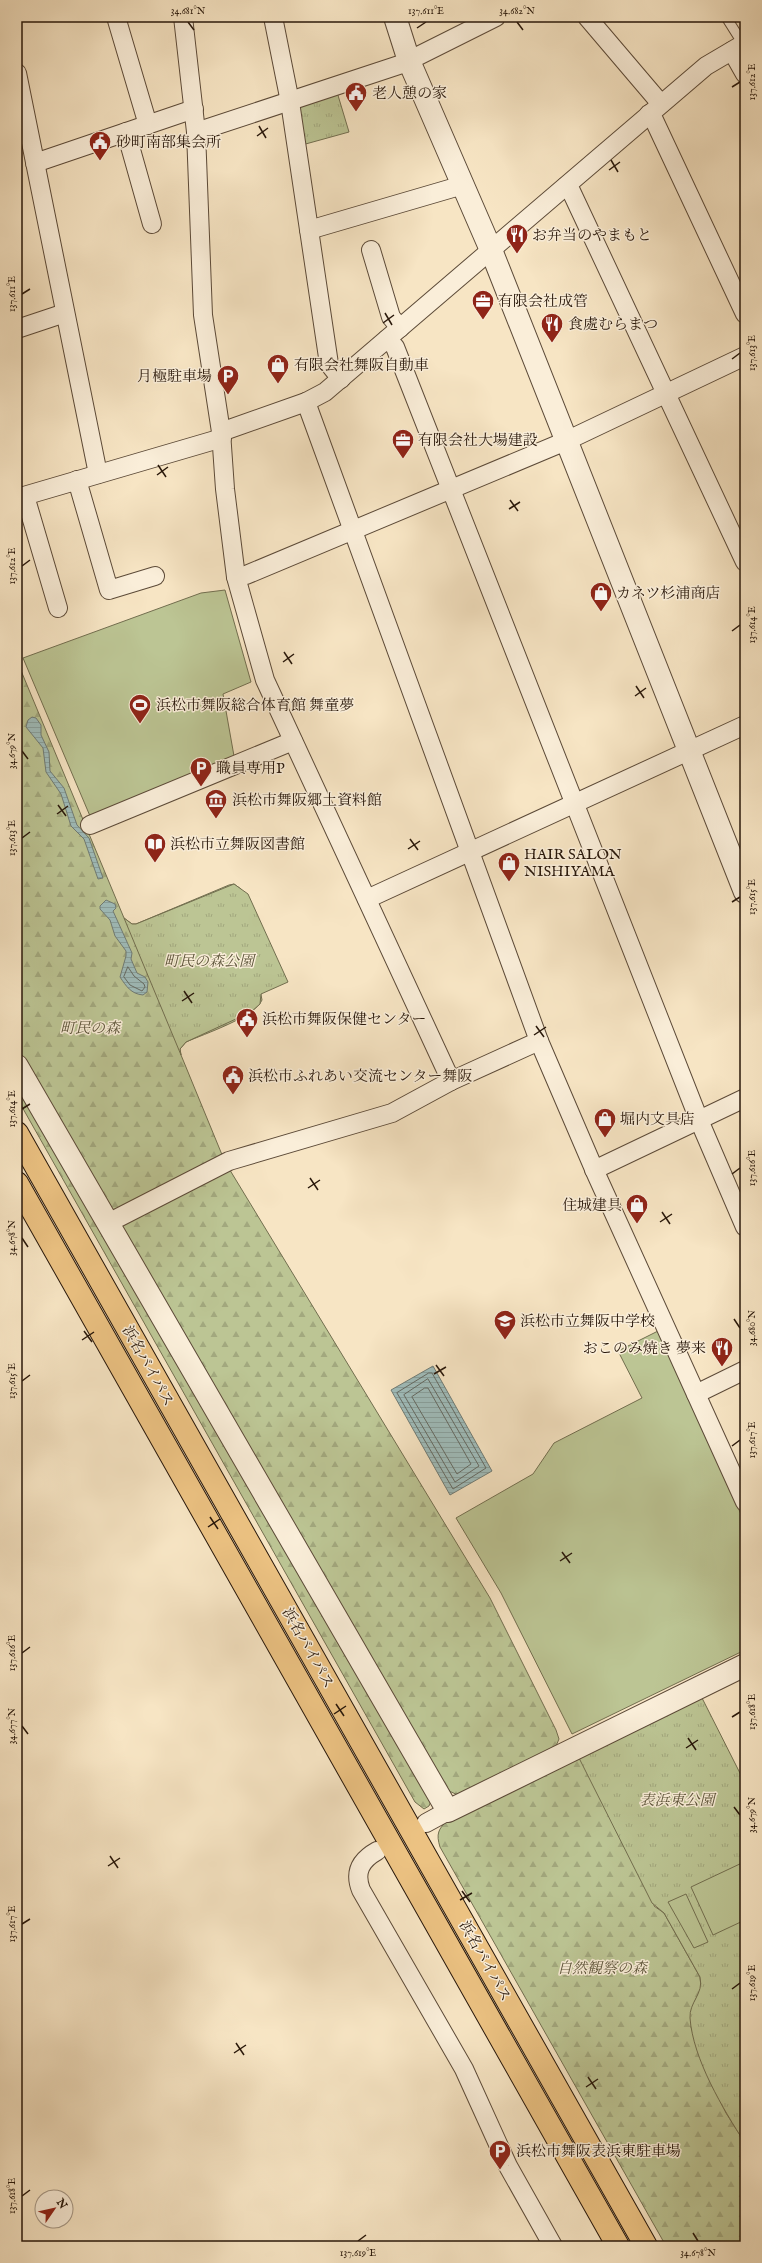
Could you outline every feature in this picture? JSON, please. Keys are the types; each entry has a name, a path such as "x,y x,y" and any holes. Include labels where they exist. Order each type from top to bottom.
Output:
{"highway":[{"name":"浜名バイパス","path":"17,1133 646,2246"},
{"name":"浜名バイパス","path":"17,1183 618,2246"}],"street":[{"path":"116,17 148,125"},
{"path":"183,17 196,132 203,315 222,435 225,489 236,577 266,680 451,1082"},
{"path":"273,17 290,102 329,364 341,379"},
{"path":"395,17 409,61 491,250 745,892"},
{"path":"196,132 290,102 409,61 496,17"},
{"path":"587,17 655,109 654,120 745,314"},
{"path":"58,608 21,497 222,435 306,402 325,392 706,66 740,46 745,74"},
{"path":"17,74 98,474"},
{"path":"35,163 194,109"},
{"path":"126,132 152,224"},
{"path":"309,230 463,185"},
{"path":"566,186 571,192 745,562"},
{"path":"371,250 391,317 395,347 699,1120 745,1227"},
{"path":"17,329 65,313"},
{"path":"236,577 246,575 566,441 745,356"},
{"path":"306,402 539,1040 594,1170 745,1502"},
{"path":"77,480 109,590 155,576"},
{"path":"367,899 745,725"},
{"path":"90,825 294,741"},
{"path":"108,1223 229,1161 392,1113 451,1082 539,1040"},
{"path":"17,1066 448,1811"},
{"path":"594,1170 745,1098"},
{"path":"696,1394 745,1370"},
{"path":"426,1823 745,1665"},
{"path":"377,1851 360,1865 357,1877 361,1890 464,2069 508,2166 553,2246"}],"lane":[{"path":"726,17 740,46"}],"green space":[{"path":"337,92 349,132 302,145 299,105"},
{"name":"浜松市舞阪総合体育館 舞童夢","path":"225,590 251,682 223,694 234,756 90,816 23,658 201,593"},
{"name":"町民の森","path":"17,661 124,918 132,924 136,924 229,885 234,884 241,889 262,1000 250,1013 240,1019 186,1042 180,1049 181,1055 225,1162 490,1598 556,1730 559,1739 556,1746 458,1795 449,1791 442,1784 17,1049 17,910 20,903 17,886"},
{"name":"町民の森公園","path":"234,884 248,894 288,982 261,994 260,1004 251,1012 186,1042 180,1049 181,1055 124,918 132,924 136,924"},
{"path":"17,1083 431,1801 429,1806 424,1809 415,1802 17,1098"},
{"path":"658,1331 745,1523 745,1650 572,1734 501,1593 456,1518 533,1474 554,1443 642,1398 618,1351"},
{"name":"表浜東公園","path":"701,1696 745,1783 745,2143 710,2083 692,2034 690,2012 700,1988 700,1977 664,1913 652,1903 578,1756"},
{"name":"自然観察の森","path":"688,1702 654,1906 664,1913 700,1977 701,1988 694,2003 691,2027 705,2070 726,2113 745,2143 745,2246 666,2246 440,1847 438,1839 440,1829 448,1820"},
{"path":"744,1862 745,1920 713,1935 691,1887"},
{"path":"686,1894 708,1942 694,1948 668,1902"}],"water":[{"path":"32,717 36,718 41,725 41,735 49,752 50,771 64,788 77,825 89,838 103,878 98,879 84,839 71,826 61,794 46,772 43,748 26,727 28,720"},
{"path":"106,900 115,904 116,908 113,911 132,953 131,959 137,973 145,977 148,982 147,992 143,995 132,991 120,977 126,951 115,936 110,920 100,909 100,906"},
{"path":"433,1366 492,1471 450,1495 391,1390"}],"place":[{"name":"老人憩の家","path":"356,112"},
{"name":"砂町南部集会所","path":"100,162"},
{"name":"お弁当のやまもと","path":"517,254"},
{"name":"有限会社成管","path":"483,320"},
{"name":"食處むらまつ","path":"552,344"},
{"name":"有限会社舞阪自動車","path":"278,384"},
{"name":"月極駐車場","path":"228,396"},
{"name":"有限会社大場建設","path":"403,460"},
{"name":"カネツ杉浦商店","path":"601,612"},
{"name":"浜松市舞阪総合体育館 舞童夢","path":"140,724"},
{"name":"職員専用P","path":"201,788"},
{"name":"浜松市舞阪郷土資料館","path":"216,820"},
{"name":"浜松市立舞阪図書館","path":"155,864"},
{"name":"HAIR SALON NISHIYAMA","path":"509,882"},
{"name":"浜松市舞阪保健センター","path":"247,1038"},
{"name":"浜松市ふれあい交流センター舞阪","path":"233,1096"},
{"name":"堀内文具店","path":"605,1138"},
{"name":"住城建具","path":"637,1224"},
{"name":"浜松市立舞阪中学校","path":"505,1340"},
{"name":"おこのみ焼き 夢来","path":"722,1368"},
{"name":"浜松市舞阪表浜東駐車場","path":"500,2170"}]}
